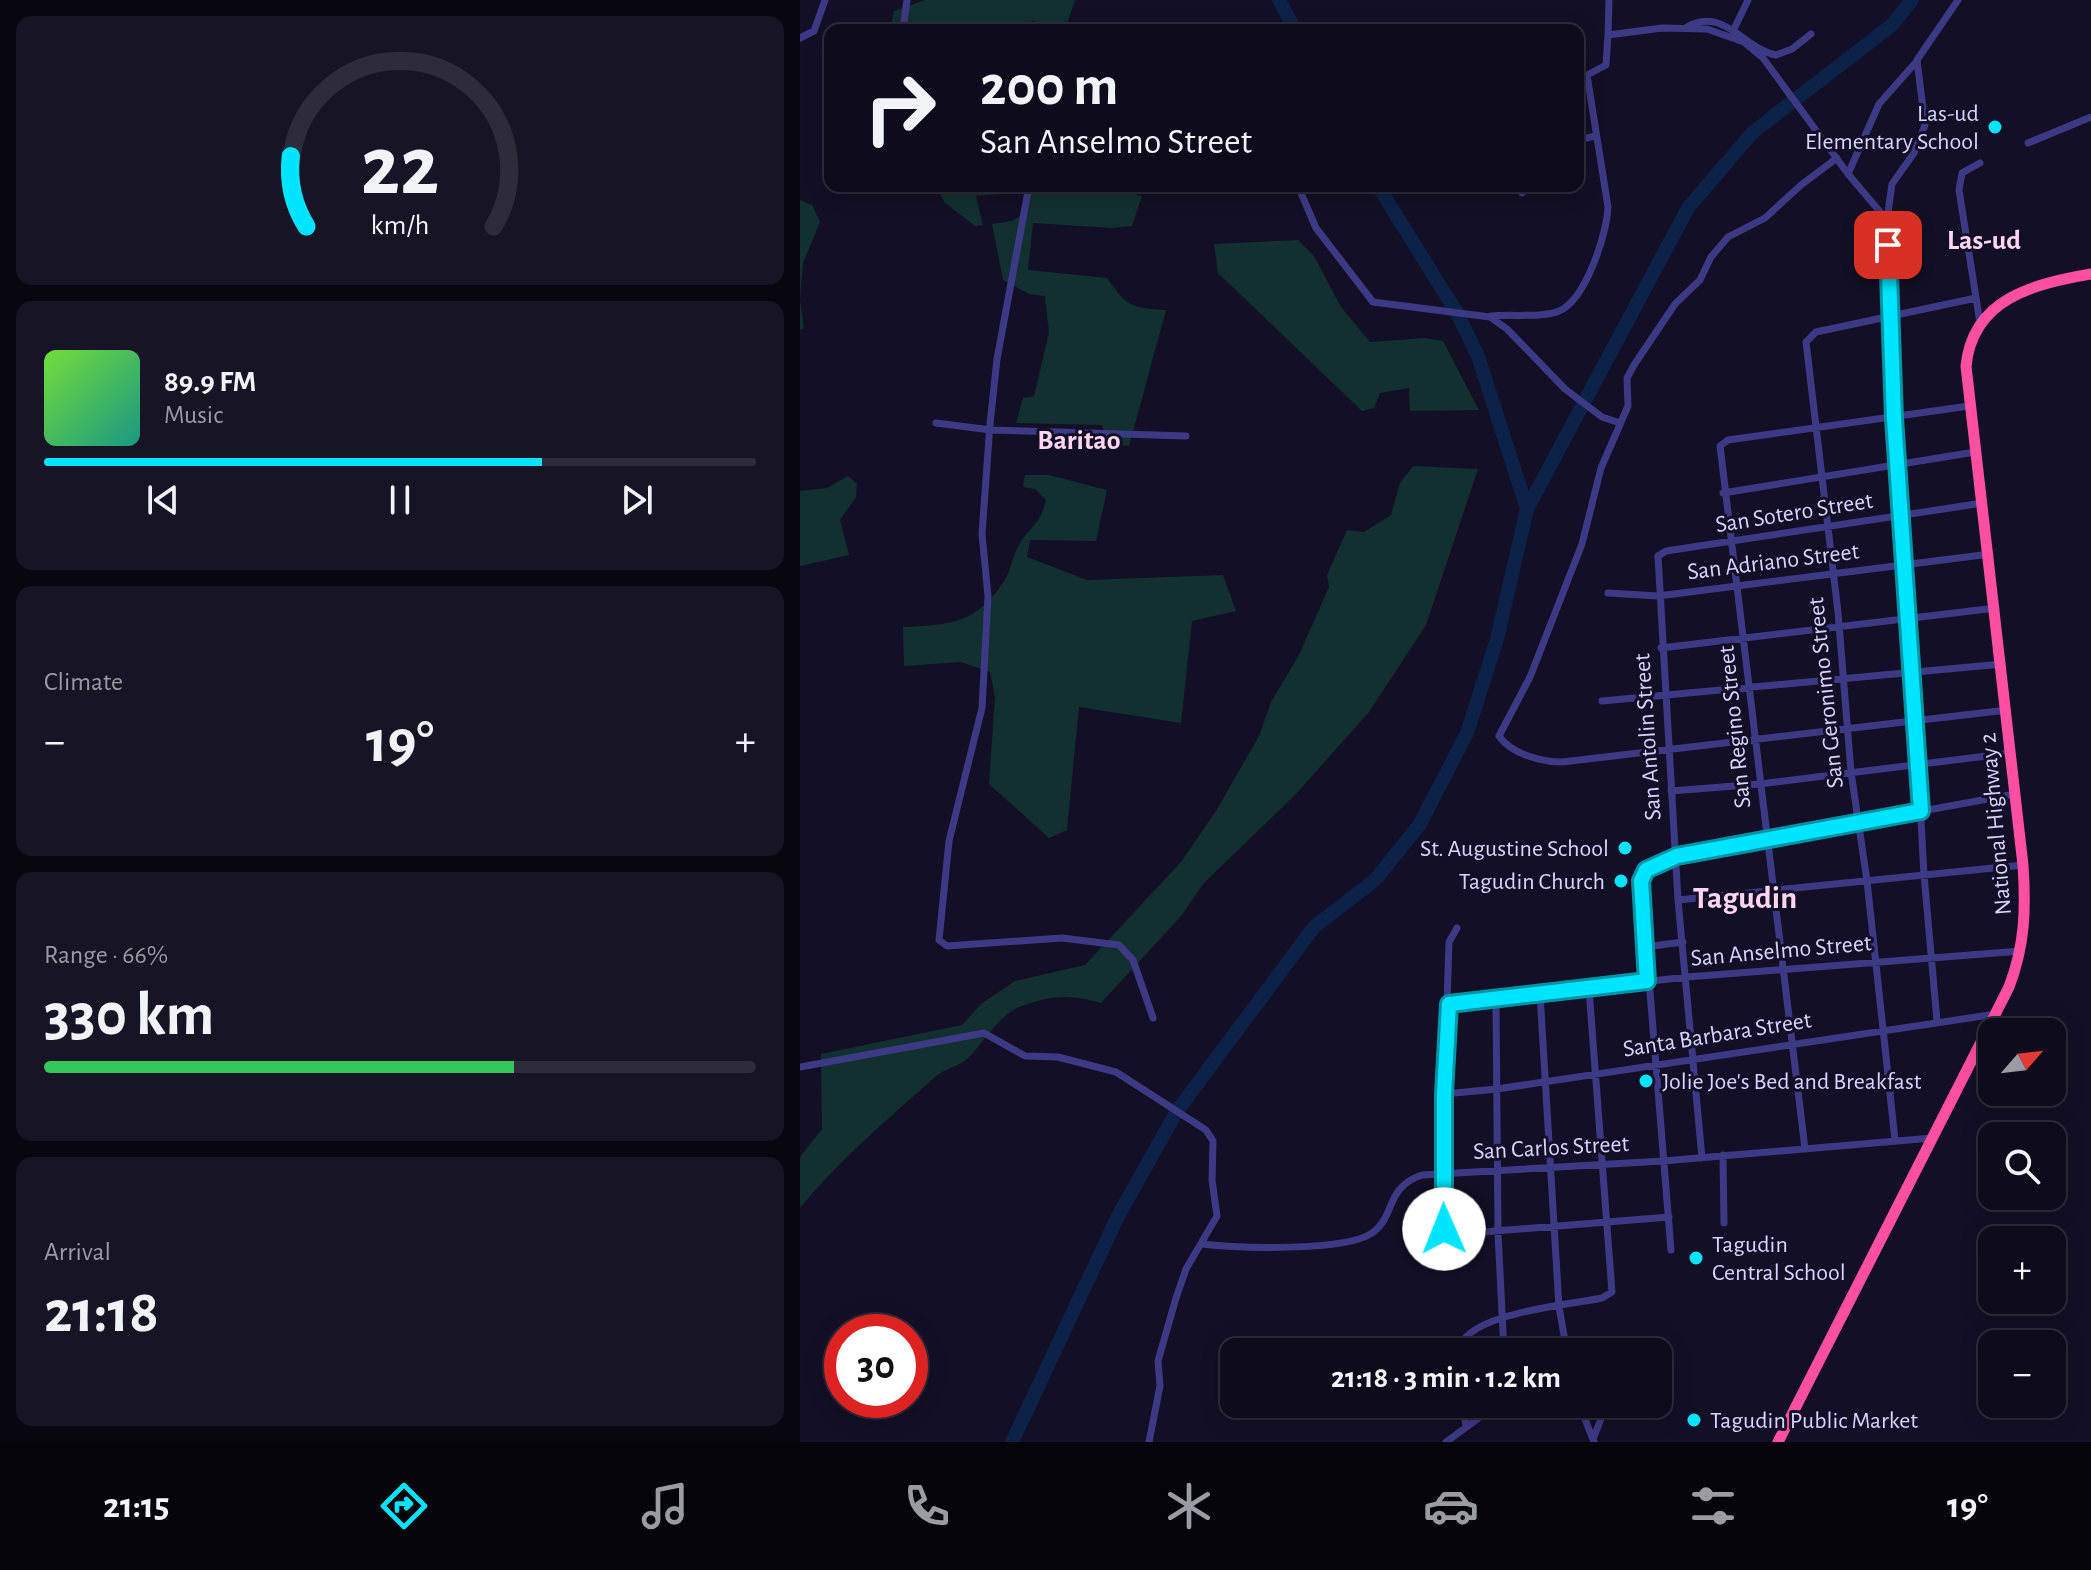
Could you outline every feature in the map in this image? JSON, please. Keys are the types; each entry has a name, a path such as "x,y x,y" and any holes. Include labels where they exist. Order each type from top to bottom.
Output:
{"highway":[{"path":"1980,323 1993,308 2019,292 2091,274"},
{"name":"National Highway 2","path":"1778,1442 1996,1013 2021,951 2026,912 2023,865 1990,554 1969,406 1967,353 1980,323"}],"street":[{"path":"800,38 814,31 825,0"},
{"path":"904,24 907,0"},
{"path":"1301,192 1316,228 1373,302 1490,317 1561,311 1582,285 1607,224 1605,184 1587,75 1606,65 1609,0"},
{"path":"1734,29 1748,0"},
{"path":"1848,174 1879,104 1917,60 1958,0"},
{"path":"1685,28 1705,21 1734,29 1776,55 1792,49 1811,34"},
{"path":"1608,35 1685,28 1724,33 1753,49 1887,220"},
{"path":"1917,60 1925,125 1914,153 1892,184 1887,220 1894,418 1910,618 1924,875 1937,1021"},
{"path":"2028,143 2090,119"},
{"path":"1584,139 1595,136"},
{"path":"1835,156 1765,218 1728,237 1711,257 1700,280 1675,304 1634,365 1627,378 1628,406 1601,468 1582,544 1530,677 1499,732 1504,743 1548,762 1668,751 1846,727 2007,710"},
{"path":"1980,163 1962,173 1959,190 1980,323"},
{"path":"1028,192 997,359 982,534 988,596 982,708 949,841 939,940 947,946 1062,938 1119,945 1133,960 1153,1018"},
{"path":"1892,317 1976,298"},
{"path":"1490,317 1507,329 1573,396 1602,417 1620,423"},
{"name":"San Geronimo Street","path":"1892,317 1816,332 1807,338 1839,628 1846,727 1867,881 1895,1140"},
{"path":"1816,430 1969,406"},
{"path":"936,423 991,430 1186,436"},
{"name":"San Regino Street","path":"1805,1149 1789,1042 1750,687 1723,493 1720,443 1816,430"},
{"path":"1723,493 1975,452"},
{"name":"San Sotero Street","path":"1660,554 1827,525 1983,503"},
{"name":"San Antolin Street","path":"1660,554 1658,596 1678,900 1702,1158"},
{"name":"San Adriano Street","path":"1608,593 1658,596 1990,554"},
{"path":"1661,648 1996,608"},
{"path":"1602,701 2002,664"},
{"path":"1671,791 1760,784 2011,753"},
{"path":"1671,1250 1647,981 1643,875 1653,866 1677,856 2015,794"},
{"path":"1678,900 2023,865"},
{"path":"1457,928 1449,942 1444,1094 1443,1173 1447,1235 1669,1217"},
{"path":"1645,947 1683,942"},
{"name":"San Anselmo Street","path":"1449,1004 1687,977 2021,951"},
{"path":"1464,1338 1466,1333 1500,1318 1610,1295 1604,1165 1589,989"},
{"path":"1540,994 1559,1307 1565,1338"},
{"path":"1496,1000 1502,1338"},
{"name":"Santa Barbara Street","path":"1444,1094 1497,1089 1789,1042 1996,1013"},
{"path":"800,1067 984,1033 1025,1056 1058,1057 1116,1072 1211,1135 1217,1216 1186,1269 1161,1349 1160,1386 1149,1442"},
{"name":"San Carlos Street","path":"1202,1244 1242,1249 1361,1239 1376,1229 1403,1184 1422,1175 1663,1161 1932,1138"},
{"path":"1723,1155 1724,1223"},
{"path":"1465,1418 1466,1427"},
{"path":"1446,1442 1479,1418"},
{"path":"1585,1418 1594,1440"},
{"path":"1594,1440 1602,1418"}],"green space":[{"path":"925,0 1075,0 1067,24 1038,24 1034,21 1023,24 891,24 894,11"},
{"path":"939,192 1001,192 976,196 983,225 975,226 945,203"},
{"path":"1025,192 1128,192 1142,196 1132,226 1111,228 1033,223 1028,270 1107,278 1131,304 1166,310 1129,446 1108,443 1102,425 1016,423 1023,398 1034,396 1049,333 1045,296 1029,294 1003,280 992,224 1012,221 1023,214"},
{"path":"800,200 812,205 820,222 803,263 800,300"},
{"path":"1298,240 1314,256 1341,307 1370,342 1425,338 1443,341 1479,410 1410,411 1409,388 1380,393 1374,408 1362,411 1218,273 1214,244"},
{"path":"800,300 804,328 800,330"},
{"path":"1413,466 1478,469 1426,625 1369,712 1296,794 1203,884 1182,915 1101,1003 1060,997 1030,1003 1012,1011 967,1059 935,1077 865,1140 800,1208 800,1157 822,1129 821,1054 962,1025 981,1004 1015,981 1085,965 1181,862 1216,811 1259,736 1271,702 1299,655 1329,587 1327,575 1347,530 1364,532 1391,515 1400,483"},
{"path":"1025,475 1049,475 1107,490 1096,541 1030,540 1027,557 1087,580 1223,575 1236,611 1192,621 1181,723 1079,707 1067,830 1049,838 989,784 995,697 990,672 961,662 904,666 903,627 948,623 972,614 994,595 1004,581 1016,551 1041,515 1046,500 1035,489 1023,487"},
{"path":"848,476 857,484 856,497 840,520 849,555 800,566 800,491 827,488"}],"waterway":[{"path":"1279,0 1292,24"},
{"path":"1012,1442 1118,1216 1177,1111 1314,927 1375,880 1420,824 1467,733 1497,639 1527,509 1688,208 1752,133 1892,25 1912,0"},
{"path":"1382,192 1457,313 1478,356 1527,509"}],"place":[{"name":"Las-ud Elementary School","path":"1995,127"},
{"name":"St. Augustine School","path":"1625,848"},
{"name":"Tagudin Church","path":"1621,881"},
{"name":"Jolie Joe's Bed and Breakfast","path":"1646,1081"},
{"name":"Tagudin Central School","path":"1696,1258"},
{"name":"Tagudin Public Market","path":"1694,1420"}],"district":[{"name":"Las-ud","path":"1984,239"},
{"name":"Baritao","path":"1079,439"},
{"name":"Tagudin","path":"1745,897"}],"route":[{"path":"1444,1229 1444,1094 1449,1004 1647,981 1641,881 1646,870 1677,856 1921,811 1894,418 1888,245"}]}
